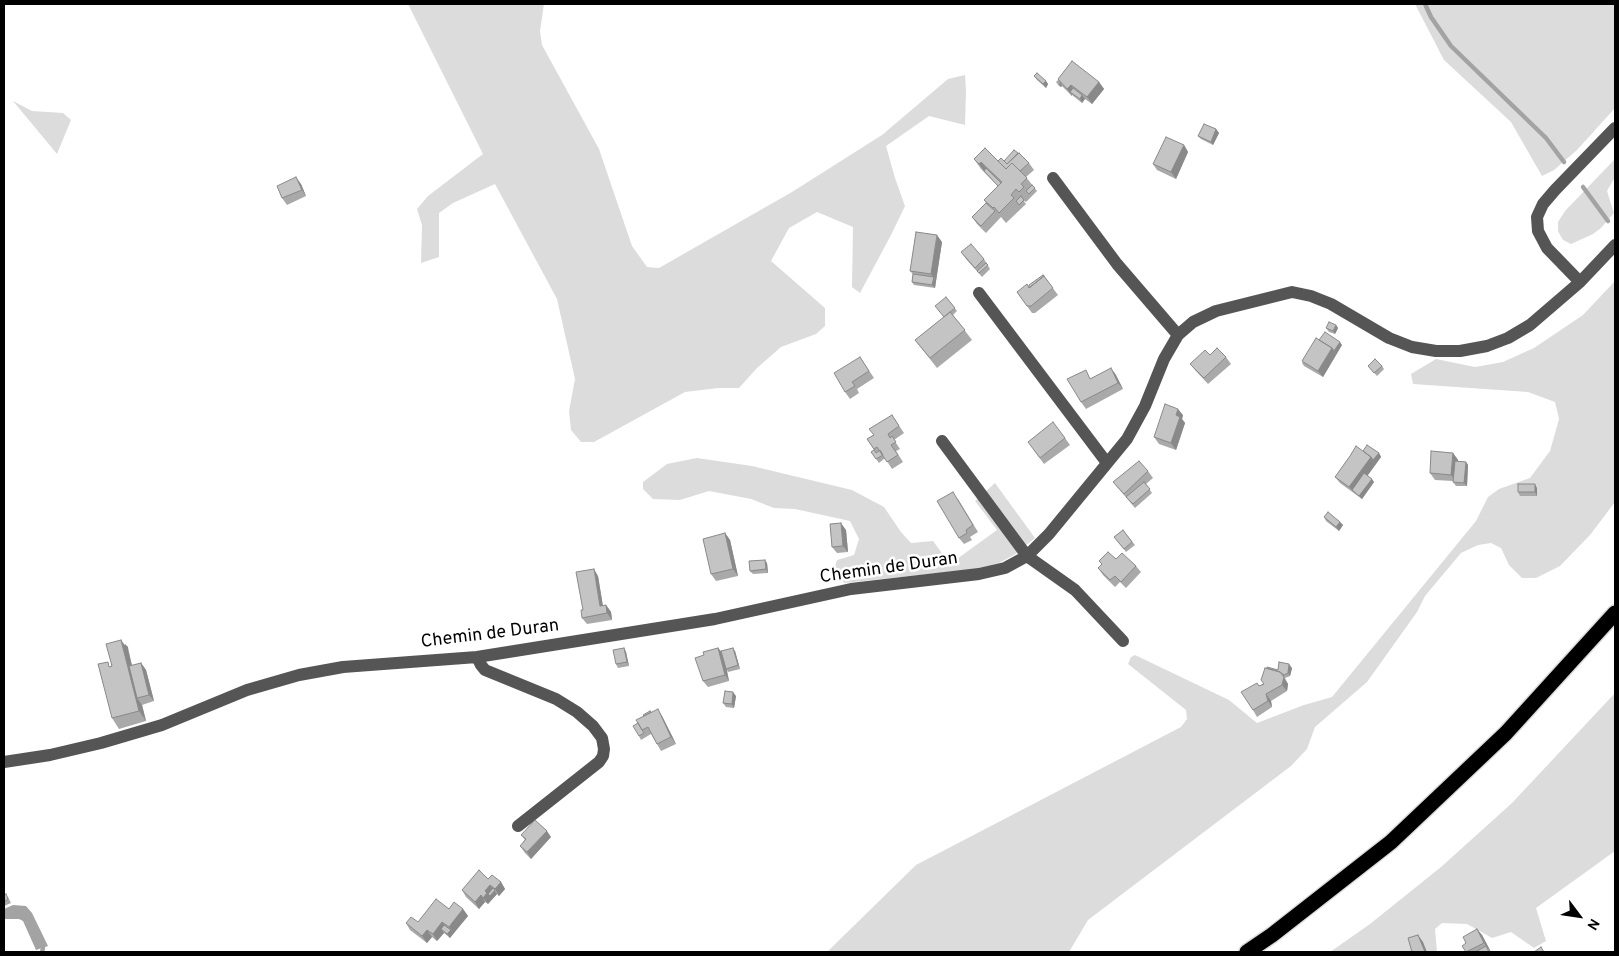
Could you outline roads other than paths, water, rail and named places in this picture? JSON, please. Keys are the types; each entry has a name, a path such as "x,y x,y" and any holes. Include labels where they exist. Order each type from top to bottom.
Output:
{"highway":[{"path":"1247,952 1272,935 1391,842 1506,733 1615,613"}],"street":[{"path":"1580,282 1547,248 1538,231 1537,217 1543,204 1555,190 1615,128"},
{"path":"1053,178 1117,264 1178,335"},
{"name":"Chemin de Duran","path":"4,762 50,755 101,744 162,725 247,690 299,675 344,667 477,657 715,619 851,589 979,574 1005,568 1027,556 1049,534 1127,439 1137,423 1164,359 1178,335 1193,322 1216,311 1292,292 1311,296 1331,304 1389,338 1412,347 1436,351 1460,351 1487,346 1508,338 1530,325 1580,282 1615,245"},
{"path":"979,293 1107,463"},
{"path":"942,441 1027,556 1075,590 1123,641"},
{"path":"477,657 485,670 556,699 577,712 593,726 602,738 603,756 598,762 518,826"}],"waterway":[{"path":"1425,4 1431,17 1451,46 1546,138 1564,162"},
{"path":"1583,187 1608,221"},
{"path":"42,952 43,948"}]}
